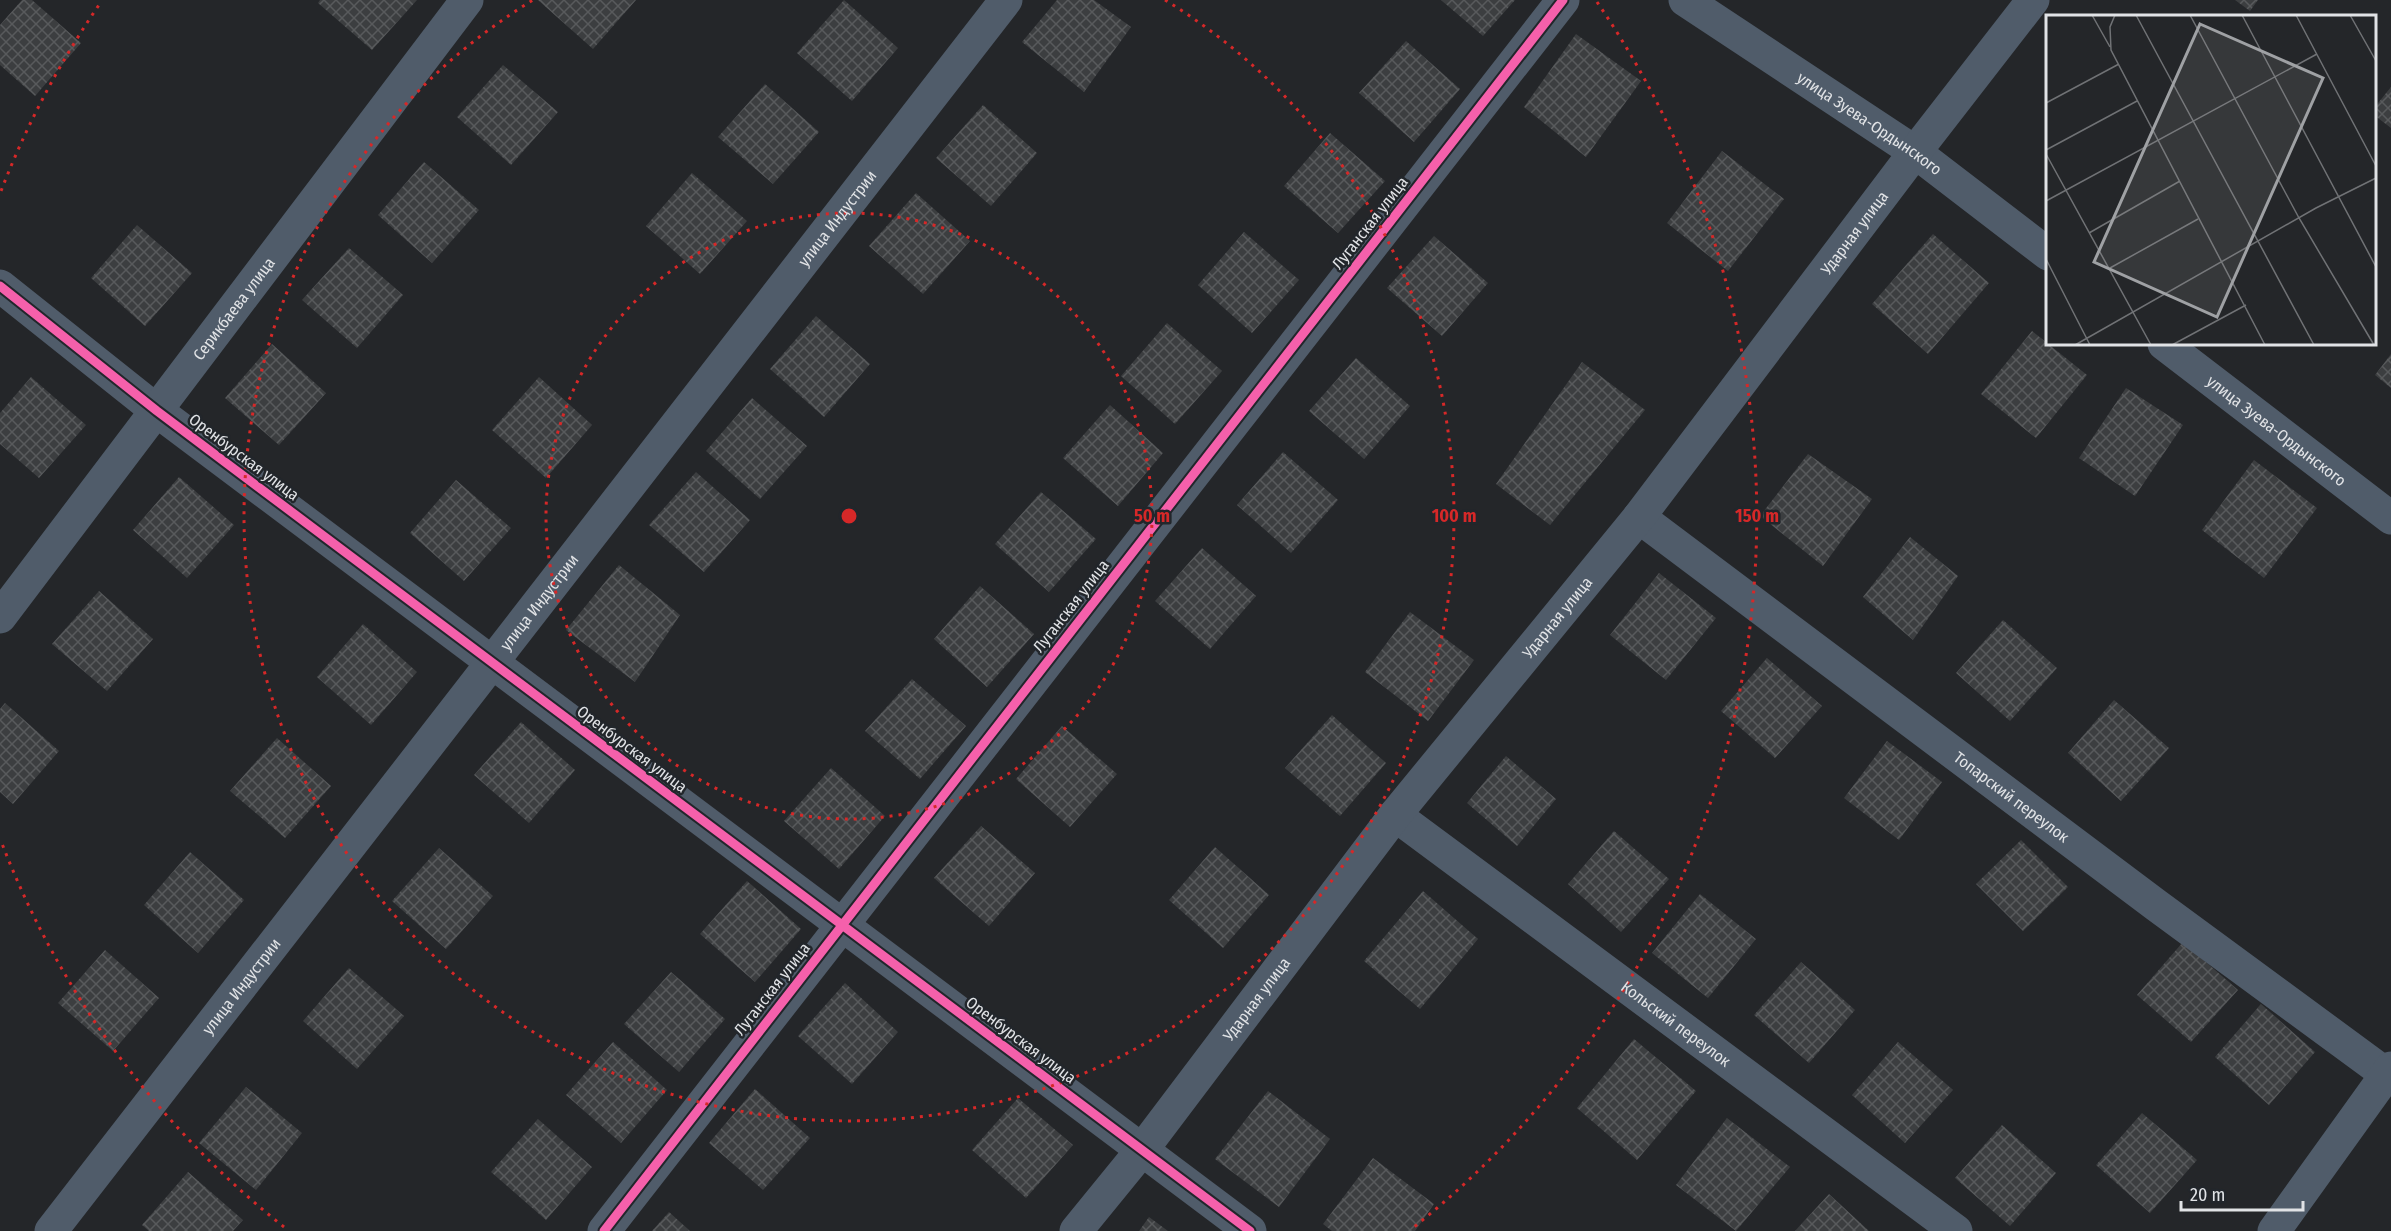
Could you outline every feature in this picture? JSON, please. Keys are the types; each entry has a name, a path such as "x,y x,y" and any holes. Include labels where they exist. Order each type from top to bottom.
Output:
{"street":[{"name":"Серикбаева улица","path":"0,617 467,0"},
{"name":"улица Индустрии","path":"51,1231 494,663 1006,0"},
{"name":"Луганская улица","path":"604,1231 1563,0"},
{"name":"улица Зуева-Ордынского","path":"1685,0 1915,152 2046,252"},
{"name":"Ударная улица","path":"1076,1231 1142,1150 1395,816 1639,518 1915,152 2033,0"},
{"name":"Оренбурская улица","path":"0,286 157,411 1250,1231"},
{"name":"улица Зуева-Ордынского","path":"2165,345 2391,518"},
{"name":"Топарский переулок","path":"1639,518 2156,905 2389,1071"},
{"name":"Кольский переулок","path":"1395,816 1956,1231"},
{"path":"2274,1231 2389,1071"}],"building":[{"path":"22,0 32,0 81,43 35,96 0,65 0,25"},
{"path":"320,0 417,0 372,50 318,3"},
{"path":"538,0 636,0 593,49"},
{"path":"844,0 898,48 852,101 797,53"},
{"path":"1057,0 1094,0 1131,27 1084,92 1022,42"},
{"path":"1441,0 1515,0 1483,36"},
{"path":"2235,0 2258,0 2250,11"},
{"path":"1576,34 1641,81 1586,157 1524,107"},
{"path":"1406,41 1460,89 1414,142 1359,93"},
{"path":"503,65 558,112 511,165 457,117"},
{"path":"765,84 819,132 773,184 718,137"},
{"path":"2391,87 2391,128 2376,117 2376,106"},
{"path":"983,105 1037,153 991,206 936,158"},
{"path":"1330,133 1385,181 1338,233 1284,186"},
{"path":"1722,151 1784,199 1728,271 1667,223"},
{"path":"424,162 479,210 432,263 378,215"},
{"path":"692,173 747,221 700,274 646,226"},
{"path":"916,193 970,241 923,294 869,246"},
{"path":"137,225 192,273 145,326 91,278"},
{"path":"1244,232 1299,280 1252,333 1198,285"},
{"path":"1933,234 1989,283 1928,354 1872,304"},
{"path":"1434,236 1488,283 1442,336 1387,288"},
{"path":"349,248 403,295 357,348 302,300"},
{"path":"816,316 870,364 824,417 770,369"},
{"path":"1167,323 1222,371 1175,424 1121,376"},
{"path":"2032,331 2046,342 2046,345 2050,345 2087,375 2036,438 1981,394"},
{"path":"272,344 326,393 279,445 225,398"},
{"path":"2391,354 2391,388 2375,375"},
{"path":"1356,358 1410,406 1364,459 1309,411"},
{"path":"1582,362 1645,410 1550,525 1496,484"},
{"path":"31,377 86,425 39,478 0,444 0,413"},
{"path":"539,377 592,425 546,478 492,430"},
{"path":"2126,388 2183,425 2135,496 2079,458"},
{"path":"752,398 807,446 760,499 706,451"},
{"path":"1110,405 1163,453 1118,506 1063,458"},
{"path":"1283,452 1338,500 1291,553 1237,505"},
{"path":"1808,454 1872,499 1823,566 1760,516"},
{"path":"2254,460 2317,508 2264,578 2202,530"},
{"path":"696,472 750,520 704,572 649,525"},
{"path":"179,477 234,525 187,578 133,530"},
{"path":"456,480 511,528 464,581 410,533"},
{"path":"1041,492 1096,539 1049,592 995,544"},
{"path":"1910,537 1958,576 1913,640 1863,597"},
{"path":"1202,548 1256,596 1210,649 1155,601"},
{"path":"619,565 680,615 635,682 566,630"},
{"path":"1659,573 1716,618 1666,680 1610,635"},
{"path":"980,586 1034,634 987,687 934,639"},
{"path":"99,591 153,639 107,691 52,644"},
{"path":"1410,612 1474,660 1428,721 1365,672"},
{"path":"2003,620 2057,668 2010,721 1956,673"},
{"path":"363,624 417,672 371,725 317,677"},
{"path":"1767,658 1822,706 1775,758 1721,711"},
{"path":"912,679 966,726 920,779 865,731"},
{"path":"2114,700 2169,748 2121,801 2068,753"},
{"path":"5,703 59,751 13,804 0,792 0,709"},
{"path":"1332,715 1386,763 1340,816 1285,768"},
{"path":"521,722 575,770 529,823 474,775"},
{"path":"1062,726 1117,774 1070,827 1016,779"},
{"path":"277,738 331,786 285,838 230,791"},
{"path":"1887,741 1942,782 1899,840 1844,798"},
{"path":"1506,756 1556,799 1517,846 1467,803"},
{"path":"831,768 885,816 839,869 784,821"},
{"path":"981,826 1035,873 989,926 934,878"},
{"path":"1614,831 1669,879 1621,932 1568,884"},
{"path":"2021,840 2068,887 2023,931 1976,884"},
{"path":"1215,847 1269,895 1223,948 1169,900"},
{"path":"439,848 493,896 446,949 392,901"},
{"path":"190,852 244,900 198,953 144,905"},
{"path":"747,881 801,929 755,982 700,934"},
{"path":"1423,891 1478,939 1420,1009 1364,961"},
{"path":"1700,894 1756,939 1708,998 1652,953"},
{"path":"2183,942 2238,990 2191,1042 2137,995"},
{"path":"105,950 159,998 113,1051 58,1003"},
{"path":"1801,962 1855,1010 1809,1063 1754,1015"},
{"path":"349,968 404,1016 357,1069 303,1021"},
{"path":"671,972 725,1019 679,1072 624,1024"},
{"path":"845,983 898,1032 852,1084 798,1036"},
{"path":"2261,1004 2315,1052 2269,1105 2215,1057"},
{"path":"1634,1039 1696,1091 1637,1160 1577,1108"},
{"path":"613,1042 667,1090 621,1143 566,1095"},
{"path":"1898,1042 1953,1090 1905,1143 1852,1095"},
{"path":"246,1087 302,1133 256,1190 199,1143"},
{"path":"755,1089 810,1138 763,1190 709,1143"},
{"path":"1268,1091 1330,1139 1279,1207 1215,1159"},
{"path":"1018,1098 1073,1145 1026,1198 972,1150"},
{"path":"2142,1113 2197,1160 2150,1213 2096,1165"},
{"path":"1727,1118 1790,1167 1736,1231 1676,1185"},
{"path":"538,1119 592,1167 546,1220 491,1172"},
{"path":"2002,1125 2056,1173 2010,1226 1955,1178"},
{"path":"1373,1158 1434,1204 1415,1231 1332,1231 1323,1224"},
{"path":"188,1172 243,1220 233,1231 149,1231 142,1225"},
{"path":"1829,1194 1869,1231 1795,1231"},
{"path":"669,1212 690,1231 652,1231"},
{"path":"1149,1217 1168,1231 1139,1231"}],"cycle path":[{"path":"604,1231 1563,0"},
{"path":"0,286 157,411 1250,1231"}]}
